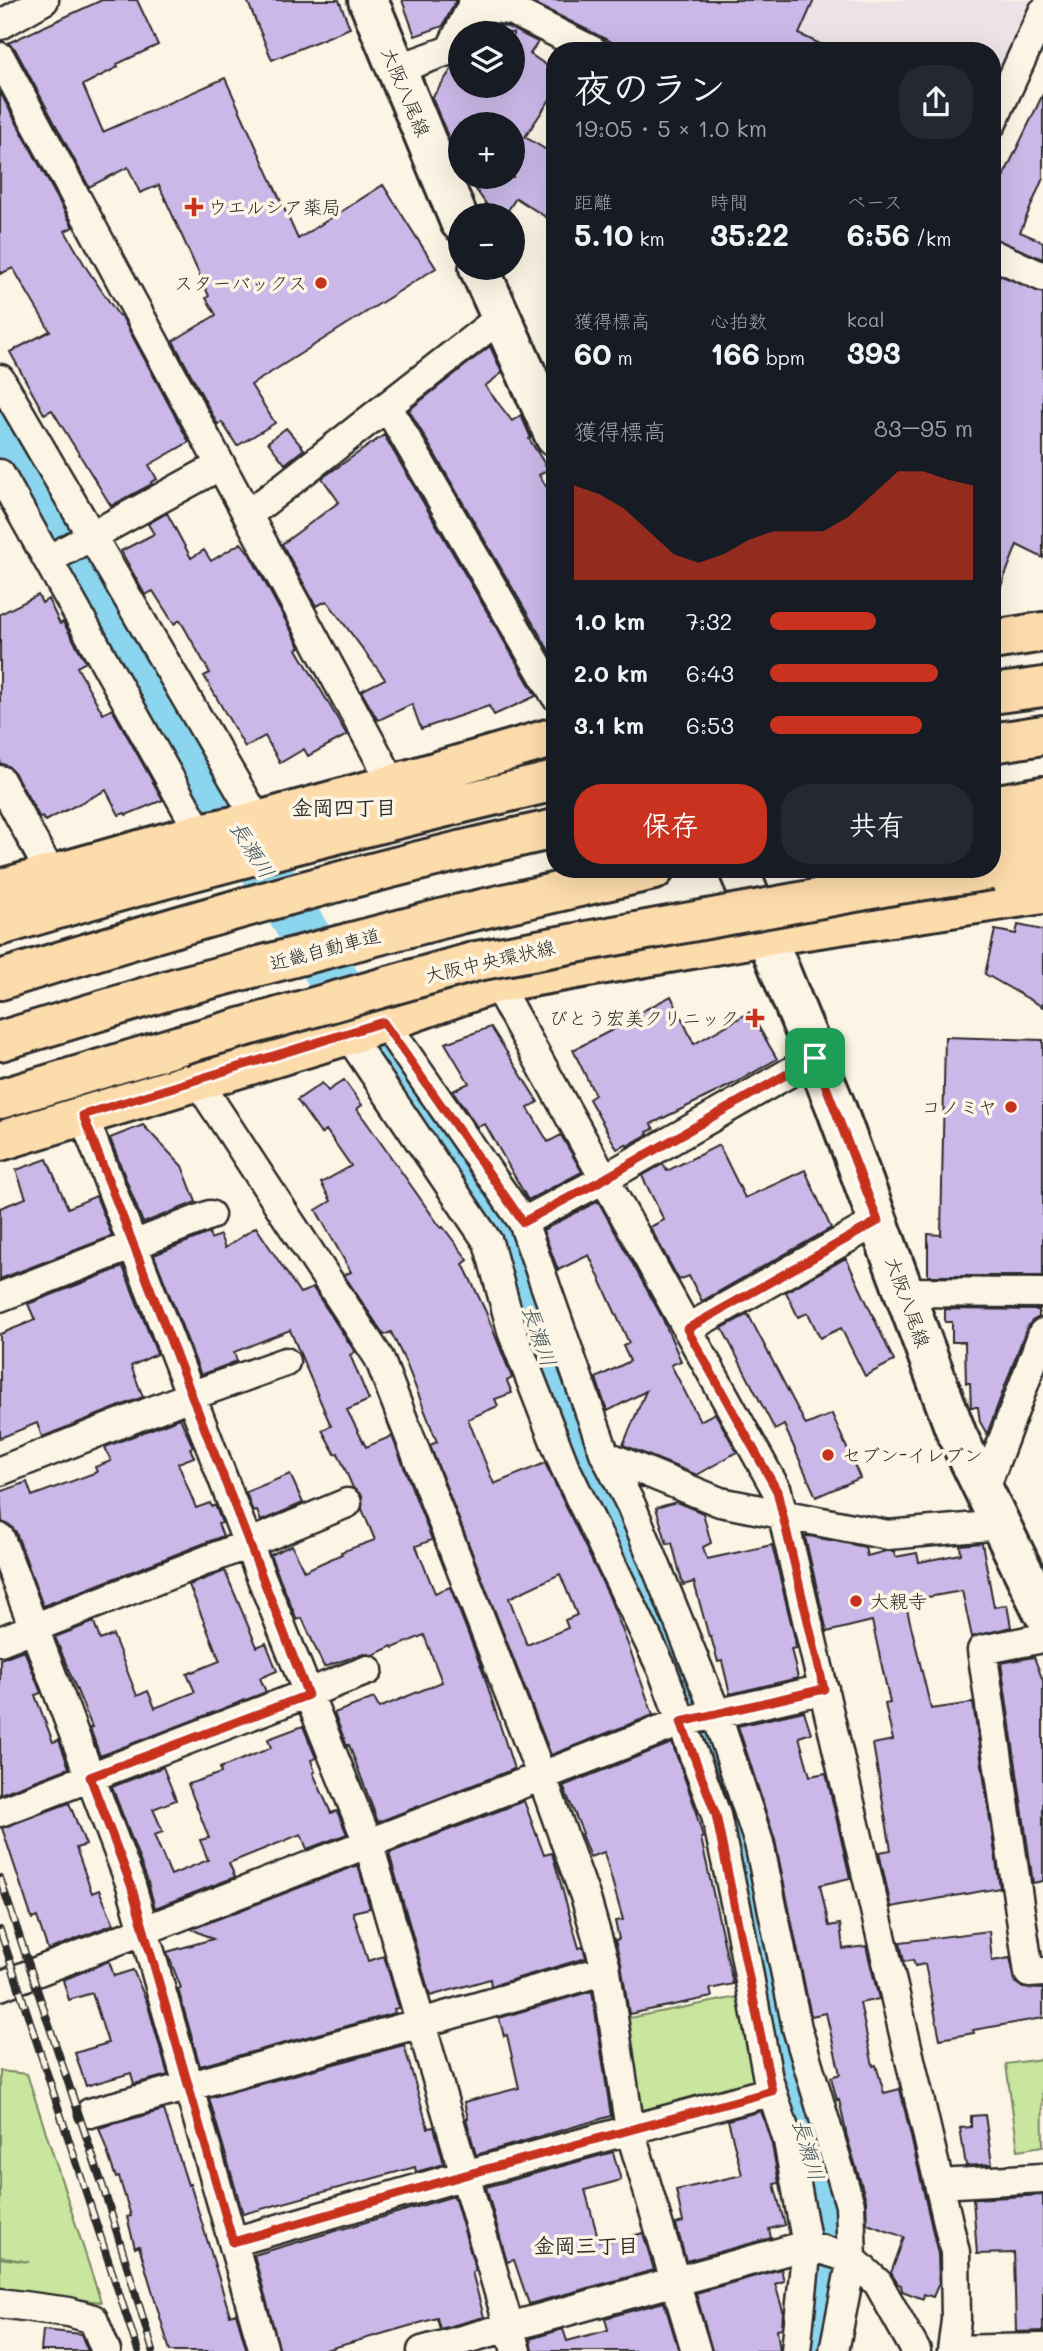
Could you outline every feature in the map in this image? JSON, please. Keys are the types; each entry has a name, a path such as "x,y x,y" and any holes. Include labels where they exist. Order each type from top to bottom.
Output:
{"main road":[{"name":"大阪八尾線","path":"368,0 452,203"},
{"path":"484,280 546,417"},
{"path":"1001,639 1043,632"},
{"path":"1001,677 1043,669"},
{"path":"1001,693 1043,687"},
{"path":"1001,742 1043,735"},
{"path":"0,889 200,833 258,821 546,740"},
{"path":"0,926 140,884 546,783"},
{"path":"1001,803 1043,796"},
{"path":"456,850 546,819"},
{"path":"1001,831 1043,827"},
{"path":"0,980 162,929 456,850 546,831"},
{"name":"大阪中央環状線","path":"1001,869 1043,862"},
{"name":"近畿自動車道","path":"0,1041 179,988 460,914 619,878"},
{"name":"大阪八尾線","path":"742,878 878,1221 957,1435 1043,1612"},
{"name":"大阪中央環状線","path":"0,1099 477,961 939,878"},
{"path":"0,1141 348,1035 496,983 766,936 1043,894"}],"street":[{"path":"0,25 44,0"},
{"path":"397,69 450,50 475,2 513,11 575,42"},
{"path":"1001,103 1043,12"},
{"path":"0,57 393,784"},
{"path":"1001,258 1043,276"},
{"path":"248,515 501,317"},
{"path":"0,379 258,821"},
{"path":"387,406 546,680"},
{"path":"48,560 221,465"},
{"path":"0,474 200,833"},
{"path":"0,779 51,874"},
{"path":"496,983 777,1491 955,2252 956,2320 952,2350 1043,2348"},
{"path":"383,1022 523,1222 605,1455 631,1505 716,1713 759,1843 797,2028 850,2205 852,2259 834,2351"},
{"path":"348,1035 488,1242 513,1334 564,1465 662,1669 716,1815 772,2091 788,2141 807,2245 796,2351"},
{"path":"523,1222 604,1179 815,1058"},
{"path":"197,1080 379,1358 586,1899 606,1970 630,2130 696,2351"},
{"path":"83,1115 190,1396 369,1845 513,2339"},
{"path":"0,1297 210,1215"},
{"path":"687,1329 878,1221"},
{"path":"904,1292 1043,1293"},
{"path":"985,1491 1043,1333"},
{"path":"0,1471 190,1396 285,1362"},
{"path":"605,1455 720,1502 782,1512 888,1535 1001,1525"},
{"path":"0,1641 347,1503"},
{"path":"0,1538 131,1885 264,2351"},
{"path":"1043,1638 982,1650 1029,1973 1043,1972"},
{"path":"0,1812 368,1670"},
{"path":"0,1986 681,1722 824,1689"},
{"path":"90,2113 606,1970"},
{"path":"233,2242 772,2091"},
{"path":"939,2184 1043,2178"},
{"path":"422,2351 513,2339 676,2282 807,2245 852,2259 878,2283 916,2351"},
{"path":"0,2303 69,2312 93,2319 106,2351"}],"shaded area":[{"path":"530,0 1041,0 1001,84 1001,42 602,42 527,6"}],"green space":[{"path":"743,1996 762,2090 642,2114 623,2019"},
{"path":"1042,2059 1043,2146 1018,2150 1006,2064"},
{"path":"0,2071 27,2074 101,2302 0,2290 0,2258 29,2262 0,2257"}],"building":[{"path":"102,0 137,0 158,45 117,64 118,67 83,85 103,132 225,78 298,239 383,185 436,268 251,385 275,423 237,446 222,422 218,425 173,341 216,315 206,298 209,296 159,185 140,193 128,167 89,187 15,49 8,43"},
{"path":"247,0 339,0 350,28 272,60"},
{"path":"402,0 456,0 443,26 415,36"},
{"path":"528,0 814,0 799,34 816,42 611,42"},
{"path":"525,36 538,42 530,54 546,65 546,106 525,137 525,112 448,112 448,137 432,98 448,74 448,98 525,98"},
{"path":"0,92 73,227 65,231 87,269 119,316 121,315 189,442 149,465 157,479 151,482 152,484 111,506 52,410 44,414 10,352 50,331 13,268 0,274"},
{"path":"1043,94 1043,178 1020,232 1043,242 1043,259 1001,242 1001,181"},
{"path":"525,137 546,150 546,217 516,198 513,203 485,203 476,189 525,189"},
{"path":"1001,276 1043,293 1043,558 1017,545 1001,586"},
{"path":"490,346 502,373 485,386 512,421 521,415 531,438 529,439 546,466 546,470 539,475 546,486 546,646 409,410"},
{"path":"286,428 304,449 285,464 268,442"},
{"path":"384,435 536,696 494,715 489,706 421,729 412,704 377,719 361,691 385,679 327,601 316,606 282,544 339,502 322,478"},
{"path":"167,513 191,558 204,550 211,561 241,543 300,647 297,649 347,735 308,756 304,749 280,763 265,736 245,747 204,676 210,673 180,620 174,624 153,591 145,595 121,551 154,534 148,524"},
{"path":"38,595 42,603 48,599 60,624 63,622 86,662 77,667 103,714 112,709 163,800 126,815 119,815 106,790 45,821 40,818 14,772 0,763 0,614"},
{"path":"1018,925 1043,930 1043,1007 985,974 995,930 1016,934"},
{"path":"671,996 694,1044 750,1012 777,1059 737,1082 651,1124 654,1129 647,1132 648,1134 617,1149 589,1099 595,1095 573,1050 630,1021 629,1018"},
{"path":"491,1027 538,1102 528,1108 548,1142 561,1135 582,1172 528,1200 485,1124 477,1127 453,1091 469,1083 445,1043"},
{"path":"945,1037 1043,1040 1043,1276 928,1276 928,1234 941,1235"},
{"path":"344,1080 362,1105 357,1109 441,1228 443,1227 468,1260 463,1264 512,1378 507,1381 512,1393 495,1399 498,1406 468,1419 494,1484 545,1463 608,1594 653,1715 551,1755 430,1445 437,1442 406,1363 391,1332 384,1335 344,1275 351,1272 316,1210 331,1201 321,1183 351,1166 326,1130 321,1134 297,1100 322,1083 328,1091","holes":["560,1574 577,1615 565,1620 568,1628 527,1645 509,1598"]},
{"path":"143,1125 182,1166 196,1202 143,1223 110,1138"},
{"path":"719,1145 745,1198 805,1170 831,1228 702,1301 689,1276 679,1280 650,1227 664,1220 642,1176 663,1164 667,1171"},
{"path":"47,1159 68,1208 96,1196 112,1236 0,1279 0,1208 26,1198 16,1170"},
{"path":"598,1201 662,1317 681,1361 671,1365 700,1421 715,1413 737,1452 697,1475 623,1445 646,1391 608,1411 605,1405 596,1378 630,1361 623,1346 629,1343 589,1255 558,1270 543,1230"},
{"path":"256,1227 300,1293 313,1288 355,1352 350,1355 369,1400 347,1410 366,1447 392,1436 432,1540 416,1546 435,1593 450,1587 483,1672 514,1769 378,1822 334,1713 374,1698 379,1708 442,1682 424,1635 373,1655 362,1654 324,1667 302,1618 297,1620 270,1555 292,1545 304,1571 342,1554 341,1552 375,1540 362,1509 362,1496 353,1488 338,1453 335,1454 322,1430 331,1426 290,1330 234,1352 237,1361 201,1375 154,1255 209,1233 211,1239 220,1235 225,1248"},
{"path":"846,1258 894,1361 865,1376 841,1328 820,1338 808,1313 798,1317 786,1292"},
{"path":"123,1267 157,1354 131,1366 143,1397 42,1437 37,1423 0,1438 0,1334 35,1320 28,1304"},
{"path":"945,1309 1039,1310 1039,1317 1027,1327 987,1434 980,1422 978,1407 971,1407 970,1383 966,1383 965,1342 952,1342 952,1322 945,1322"},
{"path":"748,1314 806,1425 832,1414 860,1478 816,1497 784,1425 775,1430 722,1328"},
{"path":"180,1418 193,1447 190,1448 194,1457 178,1463 196,1508 210,1503 212,1507 215,1505 222,1523 218,1524 223,1536 43,1606 16,1532 10,1525 2,1522 0,1492 27,1482 32,1496 97,1472 95,1467 111,1461 105,1447"},
{"path":"290,1474 303,1503 261,1521 257,1511 253,1512 246,1492"},
{"path":"676,1502 703,1513 711,1543 703,1547 707,1559 772,1545 795,1639 796,1648 791,1649 798,1678 730,1694 722,1661 718,1662 709,1637 694,1582 683,1585 672,1543 667,1544 656,1508"},
{"path":"805,1537 865,1547 867,1556 886,1551 894,1551 895,1557 917,1553 919,1562 961,1554 960,1545 982,1543 994,1607 1007,1605 1011,1627 972,1637 962,1591 905,1601 931,1709 973,1703 1000,1888 891,1907 879,1852 891,1850 873,1744 893,1740 885,1704 890,1703 872,1621 827,1632"},
{"path":"225,1571 257,1647 266,1643 277,1671 260,1678 266,1692 100,1756 90,1728 92,1727 55,1637 94,1622 100,1640 113,1635 137,1696 148,1691 155,1708 195,1692 187,1674 220,1661 189,1585"},
{"path":"24,1650 41,1693 35,1695 53,1742 59,1740 69,1768 0,1794 0,1659"},
{"path":"1034,1657 1043,1681 1043,1881 1033,1883 1001,1663"},
{"path":"804,1711 811,1733 799,1737 810,1776 826,1773 850,1878 820,1885 829,1926 840,1924 843,1949 866,1946 879,1999 860,2003 873,2066 876,2065 884,2093 900,2089 938,2254 939,2283 933,2297 924,2294 923,2299 902,2291 901,2285 891,2273 904,2237 867,2224 866,2200 831,2077 840,2074 826,2013 811,2016 775,1840 738,1726"},
{"path":"303,1726 316,1758 311,1760 315,1772 313,1773 331,1813 337,1811 347,1834 307,1849 301,1834 229,1863 235,1877 155,1908 147,1879 112,1787 163,1767 176,1800 153,1809 163,1832 154,1835 171,1875 208,1860 200,1840 209,1838 188,1784 221,1773 220,1768 271,1748 268,1739"},
{"path":"672,1743 697,1813 733,1984 710,1989 712,1997 629,2014 615,1940 619,1939 615,1921 623,1920 604,1852 590,1857 563,1786"},
{"path":"524,1801 544,1855 552,1853 579,1948 583,1947 586,1958 491,1986 490,1979 430,1996 389,1853"},
{"path":"69,1803 86,1845 76,1848 92,1893 99,1890 114,1924 48,1950 37,1917 32,1919 2,1828"},
{"path":"358,1865 370,1908 353,1912 368,1961 384,1956 398,2004 398,2008 394,2009 395,2013 200,2066 178,1989 181,1988 167,1952 213,1939 192,1929"},
{"path":"989,1931 992,1961 1010,1958 1016,1983 1023,1988 1043,1989 1043,2018 973,2030 974,2033 940,2039 925,1964 915,1966 913,1960 904,1962 900,1942"},
{"path":"109,1961 114,1976 133,1970 147,2002 168,2075 134,2084 131,2073 86,2086 75,2053 108,2043 92,1993 69,2000 63,1980"},
{"path":"592,1991 611,2116 476,2155 464,2102 519,2088 507,2035 504,2036 499,2018"},
{"path":"404,2045 428,2128 434,2127 444,2164 416,2172 415,2167 243,2214 209,2098"},
{"path":"164,2110 230,2315 236,2313 247,2351 170,2351 139,2246 135,2248 127,2217 131,2216 119,2177 116,2178 99,2128"},
{"path":"761,2111 772,2145 779,2183 774,2184 785,2225 769,2229 771,2238 686,2261 676,2224 683,2222 676,2190 742,2175 728,2120"},
{"path":"985,2115 992,2164 966,2166 960,2128 971,2127 971,2116"},
{"path":"613,2152 621,2180 585,2190 599,2241 608,2239 609,2242 643,2233 654,2270 529,2304 514,2260 507,2262 486,2187"},
{"path":"1043,2195 1043,2331 1016,2332 1014,2253 977,2254 973,2199"},
{"path":"454,2196 476,2271 472,2272 484,2317 440,2329 437,2318 322,2351 280,2351 254,2255"},
{"path":"781,2269 784,2281 775,2284 783,2311 782,2328 777,2329 780,2351 712,2351 696,2293"},
{"path":"664,2302 679,2351 532,2351 530,2339 563,2329 567,2341 608,2330 605,2318"},
{"path":"43,2330 81,2334 88,2351 41,2351"}],"waterway":[{"name":"長瀬川","path":"0,420 201,768 388,1066 505,1234 565,1411 683,1680 740,1851 783,2066 822,2198 829,2264 816,2351"}],"railway":[{"path":"0,1878 104,2190 153,2351"},
{"path":"0,1930 138,2351"}],"place":[{"name":"ウエルシア薬局","path":"194,207"},
{"name":"スターバックス","path":"321,283"},
{"name":"びとう宏美クリニック","path":"755,1018"},
{"name":"コノミヤ","path":"1011,1107"},
{"name":"セブン-イレブン","path":"828,1455"},
{"name":"大親寺","path":"856,1601"}],"district":[{"name":"金岡四丁目","path":"344,808"},
{"name":"金岡三丁目","path":"586,2246"}],"route":[{"path":"383,1022 523,1222 604,1179 815,1058 878,1221 687,1329 777,1491 824,1689 681,1722 716,1815 772,2091 233,2242 131,1885 90,1777 308,1695 83,1115 383,1022"}]}
